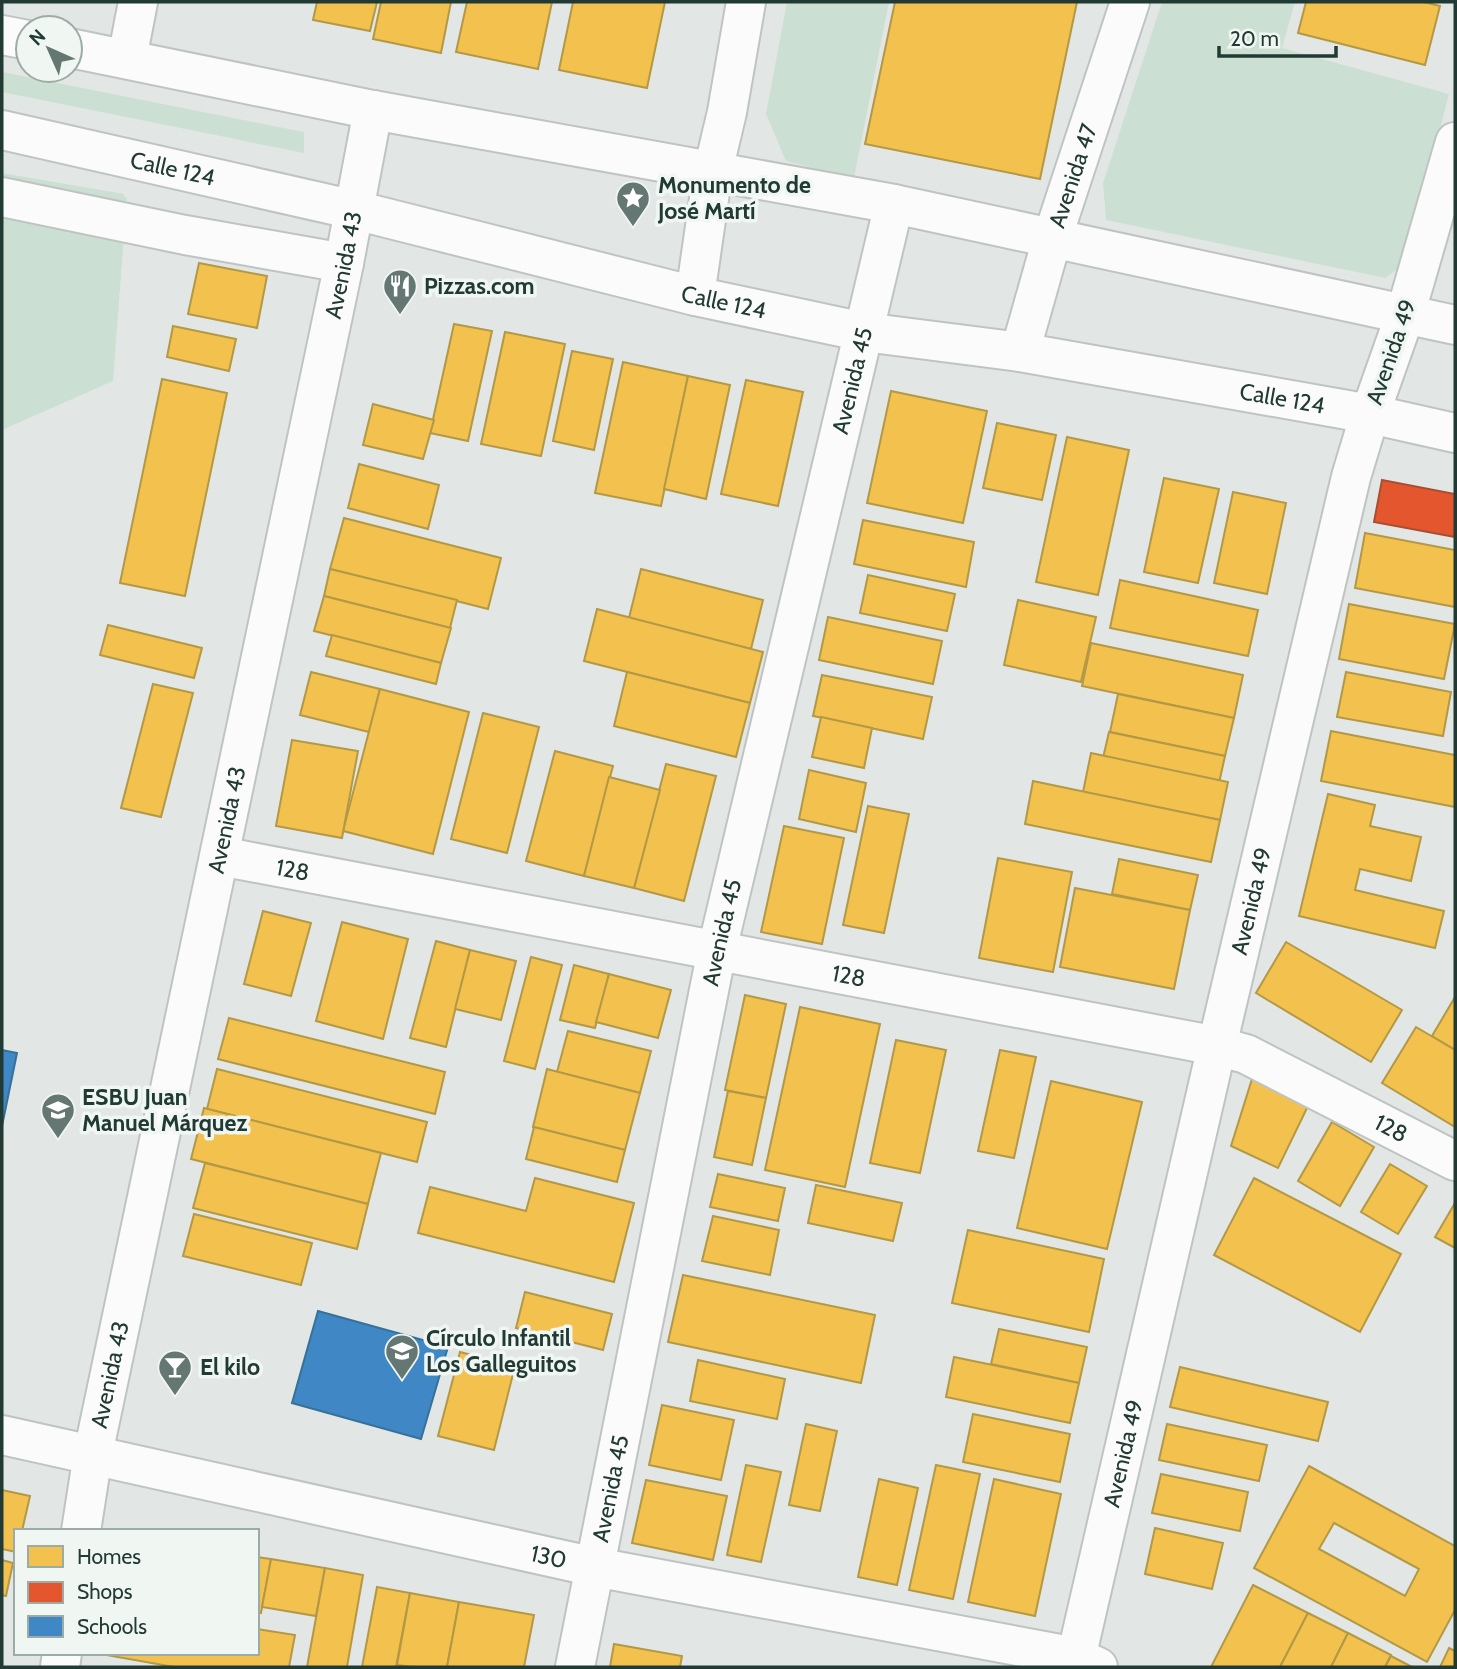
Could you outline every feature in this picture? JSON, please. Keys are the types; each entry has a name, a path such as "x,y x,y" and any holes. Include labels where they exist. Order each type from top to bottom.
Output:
{"street":[{"path":"127,59 138,2"},
{"path":"695,296 713,170 727,112 746,2"},
{"name":"Avenida 47","path":"1020,352 1052,239 1130,2"},
{"path":"84,51 373,110 894,204 1455,325"},
{"name":"Avenida 43","path":"81,1529 93,1454 344,263 373,110"},
{"name":"Calle 124","path":"2,131 355,210 695,296 863,332 1020,352 1370,414 1455,433"},
{"name":"Avenida 49","path":"1083,1664 1217,1046 1351,477 1405,315 1455,142"},
{"path":"2,197 185,235 344,263"},
{"name":"Avenida 45","path":"575,1667 717,950 894,204"},
{"name":"128","path":"220,856 1217,1046 1246,1054 1455,1161"},
{"name":"130","path":"2,1435 595,1567 1083,1664"}],"green space":[{"path":"787,2 889,2 854,178 786,161 766,114"},
{"path":"1162,2 1295,2 1282,48 1449,94 1405,264 1385,278 1106,220 1103,183"},
{"path":"2,72 14,74 14,84 62,84 304,132 304,153 2,92"},
{"path":"2,173 124,194 124,197 127,197 113,381 2,430"}],"building: Homes":[{"path":"317,2 377,2 370,31 313,20"},
{"path":"381,2 451,2 441,53 373,39"},
{"path":"467,2 552,2 538,69 456,52"},
{"path":"573,2 665,2 647,88 559,70"},
{"path":"895,2 1077,2 1040,179 865,144"},
{"path":"1306,2 1424,2 1440,6 1425,65 1298,33"},
{"path":"199,263 267,276 257,328 188,314"},
{"path":"454,324 492,331 468,441 430,433"},
{"path":"173,326 236,339 229,371 167,357"},
{"path":"505,332 565,344 541,456 481,444"},
{"path":"572,351 613,359 594,450 553,441"},
{"path":"623,362 688,376 661,506 595,493"},
{"path":"688,376 730,385 706,499 664,489"},
{"path":"162,379 227,393 185,596 120,583"},
{"path":"746,380 803,392 778,506 721,494"},
{"path":"891,391 987,411 963,523 867,503"},
{"path":"373,404 434,420 423,459 363,445"},
{"path":"997,423 1056,435 1042,500 983,488"},
{"path":"1067,437 1129,450 1098,595 1036,582"},
{"path":"359,464 439,485 428,529 348,508"},
{"path":"1164,478 1219,489 1198,583 1144,572"},
{"path":"1233,492 1286,503 1267,594 1214,583"},
{"path":"344,518 501,558 488,609 330,569"},
{"path":"863,520 974,542 966,587 854,564"},
{"path":"1365,533 1455,550 1455,607 1355,588"},
{"path":"330,569 457,600 450,628 324,596"},
{"path":"641,569 763,600 751,649 629,618"},
{"path":"868,575 955,594 947,631 860,613"},
{"path":"1120,580 1258,610 1248,656 1110,628"},
{"path":"324,596 451,628 441,663 314,631"},
{"path":"1018,600 1096,617 1081,682 1004,665"},
{"path":"1349,604 1455,624 1444,679 1339,659"},
{"path":"597,609 763,652 750,703 584,661"},
{"path":"828,617 942,641 933,684 819,660"},
{"path":"108,625 202,648 194,678 100,655"},
{"path":"332,635 441,663 436,684 326,656"},
{"path":"1091,643 1243,675 1234,718 1082,686"},
{"path":"311,672 380,689 369,732 300,715"},
{"path":"627,672 750,703 736,757 614,726"},
{"path":"1346,672 1451,692 1443,736 1337,717"},
{"path":"822,675 932,697 923,739 813,716"},
{"path":"153,684 193,693 161,817 121,808"},
{"path":"380,689 469,712 433,854 343,831"},
{"path":"1118,694 1234,718 1225,756 1110,732"},
{"path":"483,713 539,727 507,853 451,839"},
{"path":"821,717 872,728 864,768 812,757"},
{"path":"1331,731 1455,755 1455,807 1321,781"},
{"path":"1109,732 1225,756 1219,783 1103,758"},
{"path":"292,740 358,751 342,838 276,826"},
{"path":"555,751 613,766 584,876 526,861"},
{"path":"1091,753 1228,782 1220,820 1083,792"},
{"path":"666,764 716,776 684,901 634,888"},
{"path":"809,770 866,783 856,832 799,819"},
{"path":"609,777 660,790 634,888 584,876"},
{"path":"1033,781 1220,820 1211,862 1025,824"},
{"path":"1328,794 1375,805 1370,826 1421,837 1411,881 1360,869 1355,890 1444,911 1435,948 1299,916"},
{"path":"868,806 909,814 884,933 843,925"},
{"path":"784,826 844,838 822,944 761,932"},
{"path":"998,858 1072,872 1053,972 979,958"},
{"path":"1119,859 1198,875 1190,910 1112,894"},
{"path":"1075,888 1190,910 1174,989 1060,967"},
{"path":"263,911 311,923 291,996 244,984"},
{"path":"342,922 408,939 383,1039 316,1021"},
{"path":"436,941 470,950 446,1047 410,1038"},
{"path":"1286,942 1402,1010 1371,1062 1256,993"},
{"path":"470,950 516,961 501,1020 455,1009"},
{"path":"531,957 562,965 535,1069 504,1061"},
{"path":"574,965 609,974 595,1028 560,1020"},
{"path":"609,974 671,990 658,1038 596,1022"},
{"path":"745,995 786,1004 766,1098 725,1090"},
{"path":"1455,997 1455,1050 1432,1036"},
{"path":"800,1007 880,1024 845,1187 765,1170"},
{"path":"229,1018 445,1072 435,1114 218,1059"},
{"path":"1416,1027 1455,1050 1455,1127 1382,1083"},
{"path":"568,1031 651,1051 640,1093 557,1072"},
{"path":"896,1040 946,1050 920,1173 870,1163"},
{"path":"1000,1050 1036,1057 1014,1158 978,1151"},
{"path":"217,1069 427,1122 417,1162 207,1109"},
{"path":"547,1069 640,1093 625,1150 533,1127"},
{"path":"1252,1079 1308,1106 1278,1168 1231,1146"},
{"path":"1051,1081 1142,1102 1107,1249 1017,1228"},
{"path":"728,1091 766,1098 752,1165 714,1157"},
{"path":"204,1108 381,1153 368,1204 191,1159"},
{"path":"1332,1122 1374,1147 1340,1206 1298,1181"},
{"path":"534,1127 625,1150 617,1182 526,1159"},
{"path":"205,1163 368,1204 357,1249 193,1208"},
{"path":"1390,1164 1427,1186 1398,1234 1361,1212"},
{"path":"718,1174 785,1188 778,1221 710,1207"},
{"path":"535,1178 634,1203 614,1282 418,1233 430,1187 526,1211"},
{"path":"1254,1178 1401,1254 1360,1332 1214,1255"},
{"path":"816,1185 902,1203 893,1241 808,1223"},
{"path":"1455,1203 1455,1248 1435,1237"},
{"path":"194,1214 312,1243 301,1285 183,1256"},
{"path":"713,1216 779,1230 770,1275 702,1261"},
{"path":"968,1230 1104,1259 1089,1332 952,1303"},
{"path":"683,1275 875,1315 861,1383 668,1342"},
{"path":"525,1292 612,1314 603,1350 516,1328"},
{"path":"999,1329 1087,1347 1079,1383 991,1364"},
{"path":"460,1352 515,1366 494,1450 438,1436"},
{"path":"954,1357 1079,1383 1070,1423 946,1397"},
{"path":"698,1360 785,1379 777,1419 690,1401"},
{"path":"1180,1367 1328,1402 1318,1441 1170,1407"},
{"path":"662,1405 734,1420 721,1480 649,1465"},
{"path":"973,1414 1070,1434 1060,1482 963,1462"},
{"path":"806,1424 837,1431 820,1511 789,1505"},
{"path":"1167,1424 1267,1445 1259,1481 1159,1460"},
{"path":"746,1465 781,1472 761,1562 727,1555"},
{"path":"936,1465 980,1474 953,1599 909,1590"},
{"path":"1309,1466 1455,1546 1455,1610 1427,1662 1254,1568","holes":["1334,1523 1419,1569 1405,1596 1319,1549"]},
{"path":"1161,1474 1248,1492 1240,1531 1152,1513"},
{"path":"879,1479 918,1488 897,1585 858,1577"},
{"path":"994,1479 1061,1494 1035,1616 968,1602"},
{"path":"646,1480 727,1496 713,1560 632,1543"},
{"path":"2,1490 30,1496 22,1529 14,1529 14,1552 2,1549"},
{"path":"1155,1528 1223,1543 1212,1589 1145,1574"},
{"path":"259,1557 271,1559 259,1612"},
{"path":"271,1559 325,1568 316,1616 262,1607"},
{"path":"2,1560 13,1563 6,1596 2,1595"},
{"path":"325,1568 363,1575 347,1667 307,1667"},
{"path":"1253,1585 1308,1613 1280,1667 1211,1667"},
{"path":"377,1587 410,1593 396,1667 362,1667"},
{"path":"410,1593 459,1602 447,1667 397,1665"},
{"path":"459,1602 534,1615 524,1667 447,1667"},
{"path":"1308,1613 1348,1633 1331,1667 1280,1667"},
{"path":"259,1629 295,1635 289,1667 174,1667 106,1655 259,1655"},
{"path":"1348,1633 1391,1655 1385,1667 1331,1667"},
{"path":"614,1644 682,1656 680,1667 610,1667"},
{"path":"1449,1648 1455,1651 1455,1667 1440,1667"},
{"path":"1391,1656 1412,1667 1385,1667"}],"building: Shops":[{"path":"1382,480 1455,494 1455,537 1374,522"}],"building: Schools":[{"path":"2,1050 17,1053 2,1126"},
{"path":"318,1311 448,1347 421,1439 292,1403"}],"place":[{"name":"Monumento de José Martí","path":"633,228"},
{"name":"Pizzas.com","path":"400,316"},
{"name":"ESBU Juan Manuel Márquez","path":"58,1140"},
{"name":"Círculo Infantil Los Galleguitos","path":"402,1381"},
{"name":"El kilo","path":"175,1397"}]}
